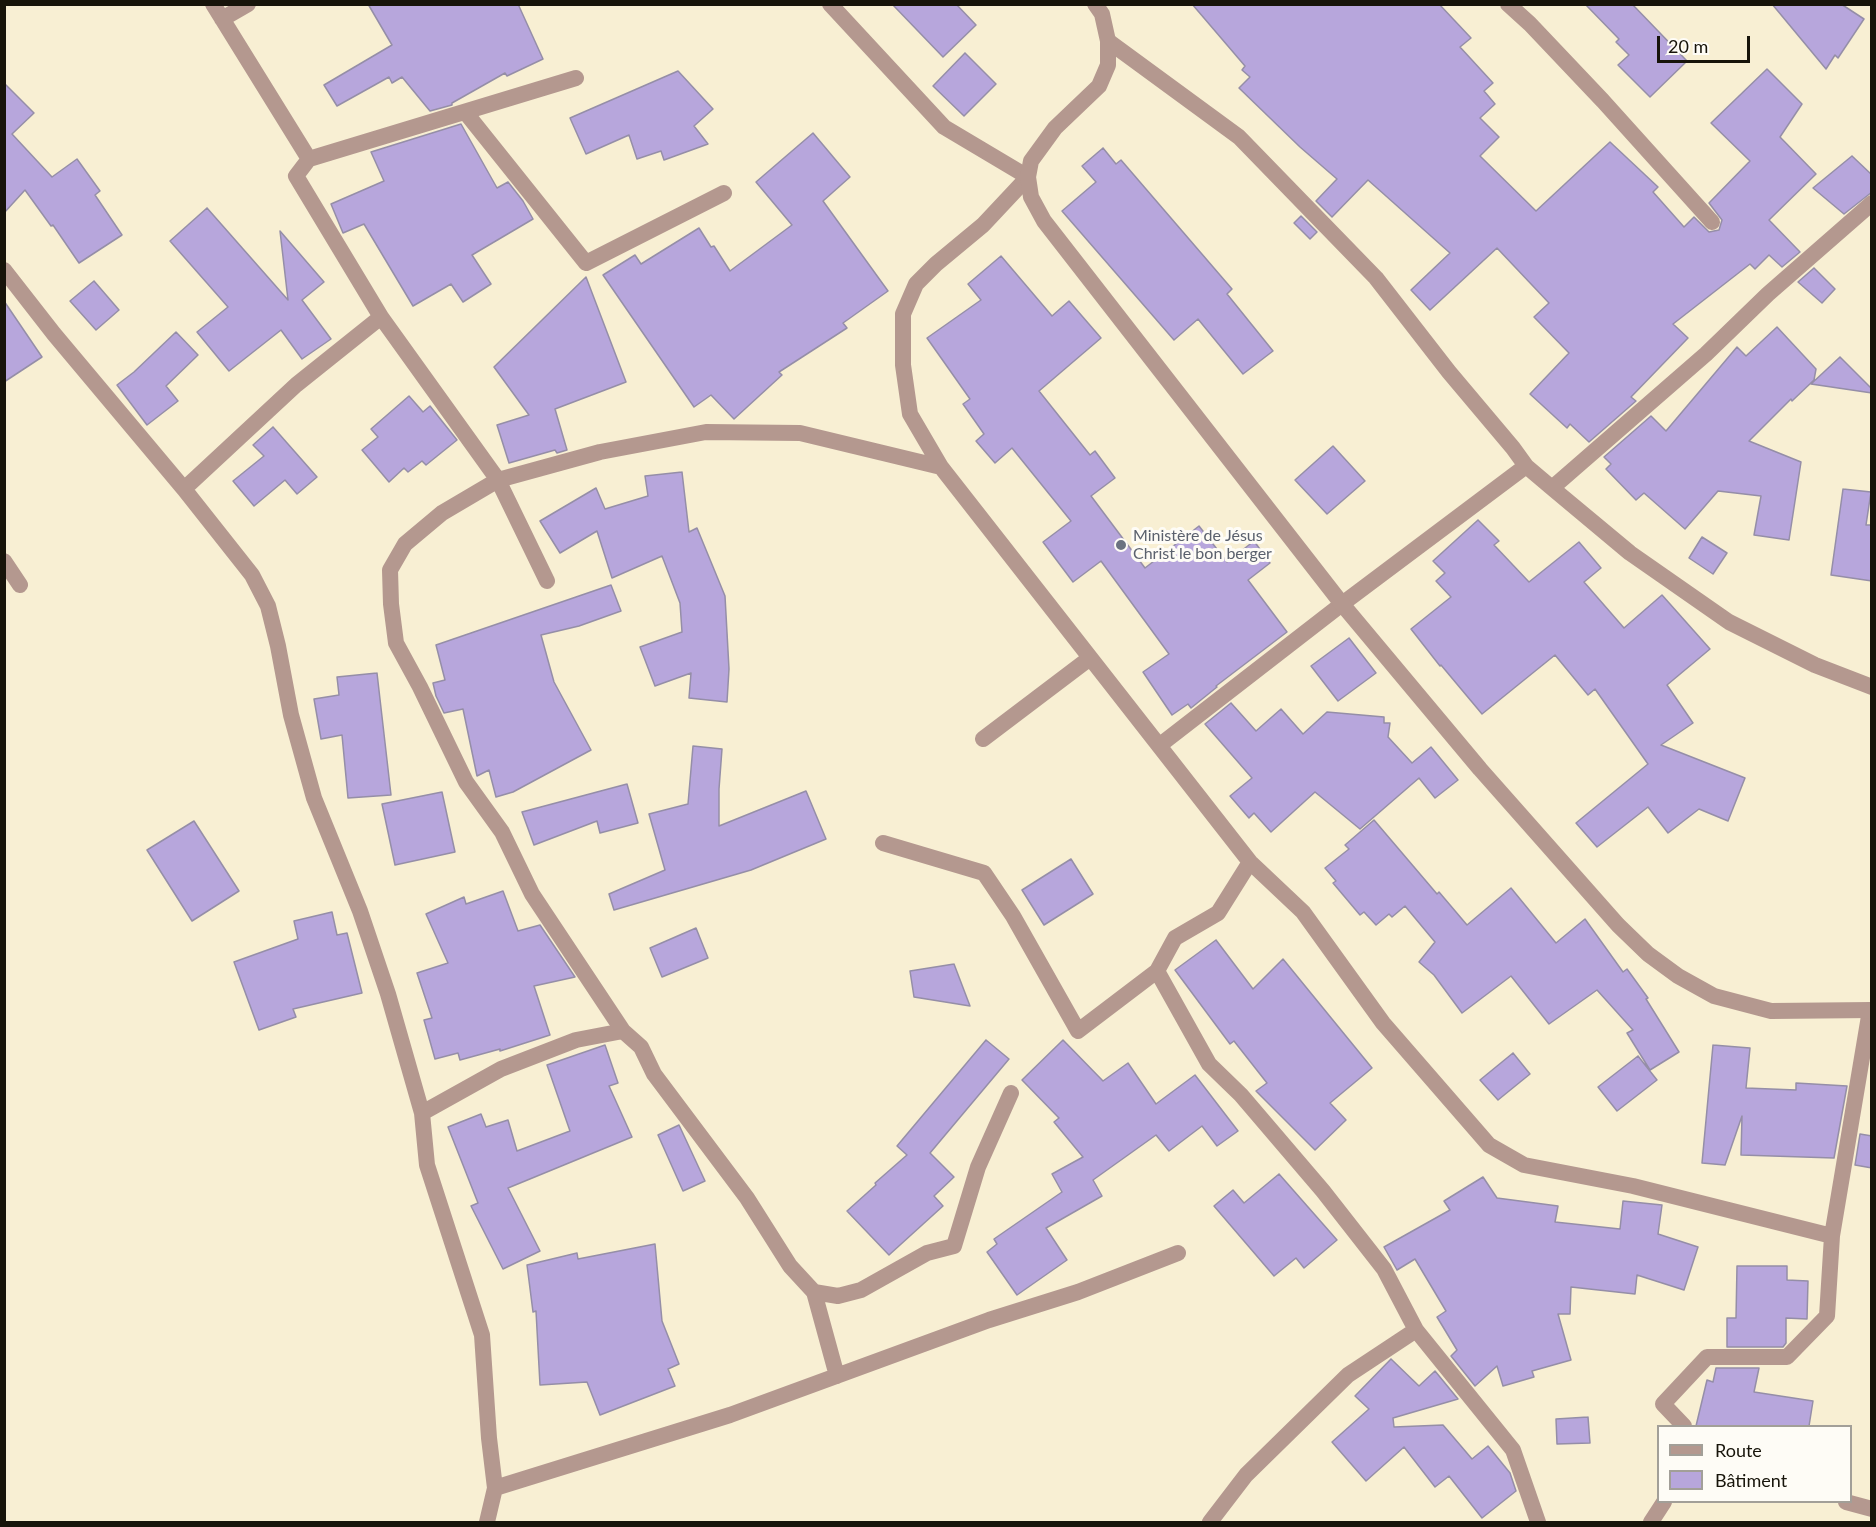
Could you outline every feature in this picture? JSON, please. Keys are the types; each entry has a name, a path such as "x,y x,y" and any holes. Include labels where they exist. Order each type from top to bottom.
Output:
{"street":[{"path":"248,4 217,12 309,159"},
{"path":"830,4 944,127 1028,177"},
{"path":"1095,4 1102,14 1108,41 1108,65 1099,87 1050,136 1031,161 1028,177 1031,197 1044,220 1342,604 1480,769 1618,925 1648,954 1677,976 1714,996 1770,1011 1871,1010 1832,1236 1827,1316 1787,1357 1707,1357 1663,1404 1683,1425"},
{"path":"1508,4 1603,101 1712,222"},
{"path":"1108,41 1239,137 1376,278 1526,466 1552,488 1630,553 1729,621 1815,665 1872,687"},
{"path":"547,581 498,480 381,317 296,176 309,159 576,78"},
{"path":"466,113 586,263 724,193"},
{"path":"1028,177 983,225 916,284 903,314 903,364 910,414 941,467 1250,862 1303,912 1383,1023 1489,1145 1524,1165 1633,1186 1832,1236"},
{"path":"1552,488 1706,354 1768,294 1872,203"},
{"path":"4,270 252,575 268,606 291,715 314,798 360,911 388,994 422,1113 427,1165 482,1335 495,1488 487,1522"},
{"path":"184,489 296,385 381,317"},
{"path":"837,1376 814,1292 790,1266 747,1198 654,1074 641,1047 623,1031 532,894 502,832 466,782 396,643 390,570 405,544 442,513 498,480 600,452 706,432 800,433 941,467"},
{"path":"1160,745 1526,466"},
{"path":"4,561 20,585"},
{"path":"983,739 1089,658"},
{"path":"883,843 984,873 1013,916 1078,1030 1157,971 1174,938 1218,913 1250,862"},
{"path":"1157,971 1209,1064 1241,1095 1323,1191 1384,1269 1416,1330 1513,1450 1538,1522"},
{"path":"422,1113 501,1069 576,1040 623,1031"},
{"path":"814,1292 838,1296 861,1290 927,1252 954,1246 978,1167 1011,1093"},
{"path":"495,1488 730,1415 989,1320 1078,1292 1179,1253"},
{"path":"1210,1522 1246,1475 1348,1375 1416,1330"},
{"path":"1651,1522 1663,1503"},
{"path":"1850,1503 1872,1509"}],"building":[{"path":"368,4 518,4 543,59 507,76 505,73 452,105 430,111 402,77 392,83 389,77 337,106 324,85 392,45"},
{"path":"892,4 956,4 976,25 943,57"},
{"path":"1192,4 1439,4 1471,38 1460,47 1493,83 1484,91 1495,104 1480,118 1499,137 1480,156 1536,211 1610,142 1658,187 1653,192 1684,227 1694,217 1709,232 1719,230 1722,220 1709,203 1750,161 1711,123 1767,69 1802,104 1780,137 1816,174 1769,220 1800,252 1782,267 1769,255 1755,269 1750,264 1673,324 1688,338 1631,397 1636,401 1589,442 1570,424 1567,428 1530,394 1569,353 1534,317 1549,303 1497,248 1430,310 1411,290 1450,253 1368,180 1332,217 1316,201 1337,179 1239,88 1250,77 1242,70 1245,66"},
{"path":"1585,4 1632,4 1687,61 1650,97 1618,65 1629,55 1616,42 1619,39"},
{"path":"1772,4 1841,4 1864,19 1838,58 1835,55 1826,69"},
{"path":"965,53 996,84 964,116 933,86"},
{"path":"678,71 713,109 694,126 708,144 664,160 661,151 637,159 629,135 586,154 570,118"},
{"path":"4,83 34,113 12,134 52,177 77,159 100,191 95,195 122,235 79,263 25,190 4,213"},
{"path":"461,124 497,188 508,182 533,219 472,255 491,284 463,302 451,284 413,306 364,224 343,233 331,204 384,181 371,152"},
{"path":"813,133 850,177 823,201 888,291 843,323 847,328 779,372 782,375 734,419 711,395 694,407 603,275 635,255 641,264 699,228 730,271 792,225 756,182"},
{"path":"1103,148 1116,164 1121,160 1232,289 1227,294 1273,351 1243,374 1198,319 1174,340 1062,211 1096,182 1082,166"},
{"path":"1852,156 1872,175 1872,192 1844,214 1813,188"},
{"path":"207,208 288,300 280,231 324,282 302,300 331,339 302,359 281,330 229,371 197,332 228,307 170,241"},
{"path":"1301,216 1317,232 1310,239 1294,223"},
{"path":"1001,256 1052,316 1069,301 1101,338 1039,391 1090,455 1095,451 1115,478 1091,496 1145,568 1199,526 1227,562 1254,541 1270,563 1248,580 1287,632 1191,708 1188,704 1172,715 1143,672 1169,654 1101,561 1073,582 1043,542 1071,521 1012,448 995,463 976,441 984,434 963,404 970,399 927,338 981,300 968,284"},
{"path":"1814,268 1835,289 1822,303 1798,282"},
{"path":"586,277 626,382 555,409 567,450 557,453 555,450 509,463 497,425 529,415 494,367"},
{"path":"94,281 119,310 96,330 70,301"},
{"path":"4,301 42,357 4,382"},
{"path":"1777,327 1816,369 1814,380 1792,401 1791,399 1749,441 1801,462 1789,540 1754,535 1761,496 1718,491 1685,529 1644,493 1636,500 1606,469 1611,464 1604,457 1651,416 1666,431 1737,347 1746,356"},
{"path":"176,332 198,355 166,386 178,401 147,425 117,385"},
{"path":"1840,357 1872,389 1872,393 1811,384"},
{"path":"409,396 423,412 430,406 457,440 426,465 422,461 408,472 404,468 389,482 362,450 378,437 371,429"},
{"path":"273,427 317,477 297,494 285,480 254,506 233,481 264,456 253,445"},
{"path":"1333,446 1365,481 1327,514 1295,480"},
{"path":"682,472 689,532 697,528 725,596 729,669 727,702 689,698 691,673 655,686 640,647 682,632 680,603 662,556 612,578 597,531 560,553 540,521 596,488 605,509 648,496 645,476"},
{"path":"1843,489 1871,492 1866,525 1872,525 1872,581 1831,575"},
{"path":"1478,520 1499,541 1494,545 1529,582 1579,542 1601,568 1584,582 1624,628 1662,595 1710,649 1667,685 1693,723 1661,745 1745,778 1728,821 1699,809 1668,833 1648,807 1597,847 1576,823 1648,764 1595,689 1588,695 1555,655 1482,714 1440,666 1411,629 1451,597 1436,581 1445,573 1433,561"},
{"path":"1702,537 1727,553 1713,574 1689,558"},
{"path":"611,585 621,611 579,626 541,635 554,682 591,750 513,792 496,797 489,770 477,776 463,709 444,713 436,696 433,683 445,680 436,645"},
{"path":"1349,638 1376,673 1338,701 1311,666"},
{"path":"377,673 391,795 348,798 342,735 321,739 314,699 339,695 337,677"},
{"path":"1231,703 1256,731 1281,709 1303,734 1327,712 1384,717 1384,723 1390,723 1388,737 1412,763 1431,747 1458,780 1435,798 1419,778 1360,829 1315,792 1271,832 1254,813 1249,818 1230,796 1252,778 1205,724"},
{"path":"693,746 722,749 719,826 806,791 826,839 751,870 614,910 609,894 665,870 649,814 688,804"},
{"path":"627,784 638,823 600,833 597,821 534,845 522,812"},
{"path":"442,792 455,852 395,865 382,804"},
{"path":"1374,820 1437,894 1439,892 1467,925 1511,888 1556,943 1585,919 1623,972 1627,969 1648,998 1646,999 1679,1052 1650,1070 1627,1033 1633,1030 1597,990 1549,1024 1511,976 1462,1013 1434,975 1419,962 1435,942 1405,906 1392,917 1389,914 1376,925 1364,912 1360,915 1333,883 1336,881 1325,868 1349,849 1345,845"},
{"path":"194,821 239,891 192,921 147,850"},
{"path":"1071,859 1093,894 1044,925 1022,890"},
{"path":"503,891 518,931 540,925 575,977 534,986 550,1035 500,1051 500,1049 460,1060 458,1053 435,1059 424,1020 432,1018 417,973 448,963 426,914 464,897 466,904"},
{"path":"332,912 337,935 347,933 362,993 293,1009 296,1017 259,1030 234,962 298,939 294,921"},
{"path":"696,928 708,958 662,977 650,948"},
{"path":"1216,940 1253,989 1283,959 1372,1068 1330,1103 1346,1120 1315,1150 1256,1091 1267,1083 1234,1041 1230,1044 1175,970"},
{"path":"954,964 970,1006 914,997 910,971"},
{"path":"986,1040 1009,1059 930,1153 954,1177 934,1196 943,1206 889,1255 847,1211 907,1155 897,1146"},
{"path":"1063,1040 1103,1081 1128,1063 1156,1104 1195,1075 1238,1131 1217,1146 1202,1126 1169,1151 1156,1135 1093,1180 1102,1196 1046,1228 1067,1260 1017,1295 987,1252 997,1244 994,1239 1062,1192 1052,1174 1083,1157 1054,1122 1059,1118 1022,1080"},
{"path":"605,1045 618,1083 609,1086 632,1137 508,1188 540,1251 503,1269 471,1206 478,1203 448,1127 481,1114 486,1127 508,1120 517,1151 570,1131 547,1065"},
{"path":"1713,1045 1750,1048 1746,1088 1796,1090 1796,1083 1847,1086 1834,1158 1741,1155 1742,1116 1725,1165 1702,1163"},
{"path":"1513,1053 1530,1074 1498,1100 1480,1080"},
{"path":"1638,1056 1657,1080 1617,1111 1598,1087"},
{"path":"679,1125 705,1181 683,1191 658,1135"},
{"path":"1860,1134 1872,1136 1872,1168 1855,1165"},
{"path":"1279,1174 1337,1240 1304,1268 1296,1258 1274,1276 1214,1206 1233,1190 1244,1203"},
{"path":"1483,1177 1497,1198 1558,1206 1555,1222 1620,1229 1623,1201 1662,1205 1658,1234 1698,1247 1684,1290 1637,1275 1635,1294 1571,1287 1570,1314 1558,1314 1571,1360 1532,1371 1534,1377 1503,1386 1497,1366 1475,1386 1451,1356 1457,1350 1437,1317 1446,1311 1415,1259 1397,1270 1384,1247 1450,1210 1444,1201"},
{"path":"655,1244 662,1321 679,1364 668,1369 675,1386 600,1415 587,1382 540,1385 536,1311 533,1312 527,1265 577,1253 578,1259"},
{"path":"1737,1266 1787,1266 1787,1280 1808,1281 1807,1319 1786,1318 1786,1343 1783,1347 1727,1347 1727,1318 1736,1318"},
{"path":"1391,1359 1419,1386 1435,1371 1458,1399 1393,1418 1394,1427 1443,1425 1472,1459 1488,1446 1510,1473 1516,1491 1482,1518 1449,1476 1435,1487 1404,1447 1366,1481 1332,1442 1369,1409 1355,1396"},
{"path":"1716,1368 1759,1368 1754,1392 1813,1401 1809,1425 1696,1425 1707,1380 1713,1382"},
{"path":"1588,1417 1590,1443 1557,1444 1556,1419"}],"place":[{"name":"Ministère de Jésus Christ le bon berger","path":"1121,545"}]}
